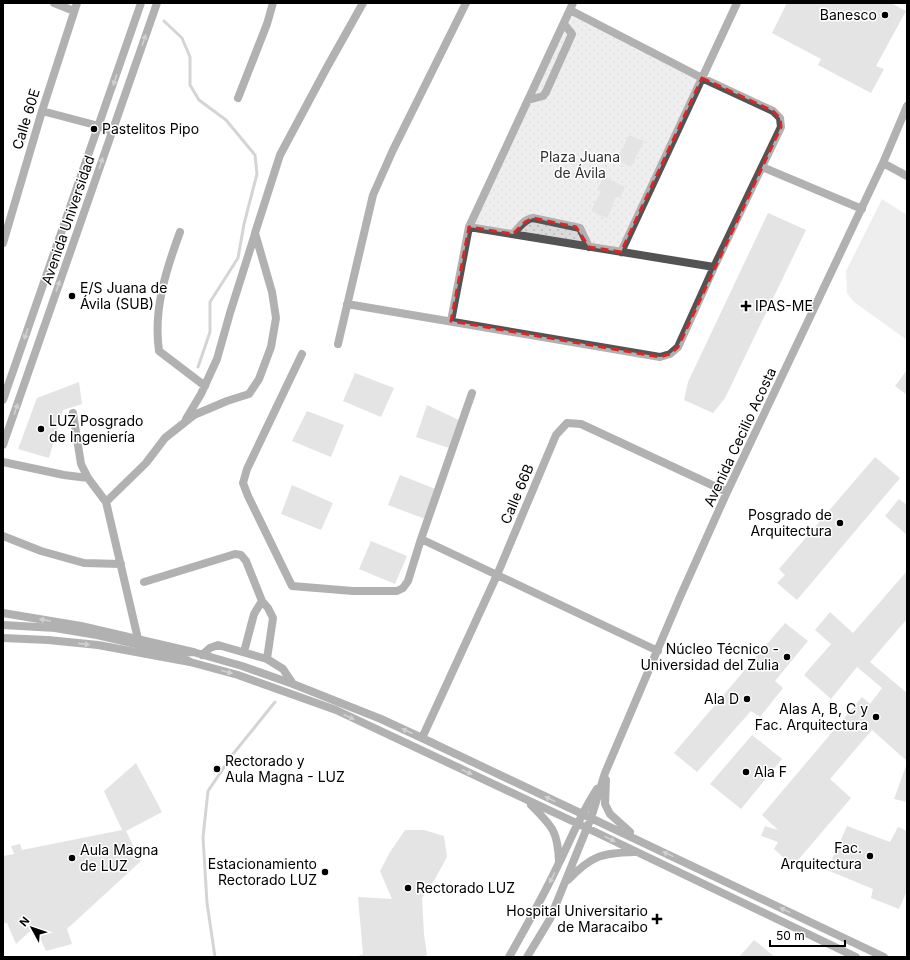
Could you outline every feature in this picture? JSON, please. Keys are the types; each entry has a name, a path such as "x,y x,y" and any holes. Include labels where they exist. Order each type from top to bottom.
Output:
{"street":[{"path":"54,3 74,11"},
{"name":"Calle 60E","path":"3,243 5,226 77,3"},
{"name":"Avenida Universidad","path":"3,400 141,3"},
{"name":"Avenida Universidad","path":"3,445 157,3"},
{"path":"238,98 267,24 273,3"},
{"path":"183,424 205,386 217,360 230,313 280,155 363,3"},
{"path":"338,344 373,195 393,150 466,3"},
{"path":"621,252 737,3"},
{"path":"347,304 660,357 670,354 678,347 714,267 781,127 780,118 773,111 702,78 572,7 469,227 451,321"},
{"path":"528,100 543,96 546,92 572,34 564,24"},
{"name":"Avenida Cecilio Acosta","path":"527,957 550,919 591,818 605,773 680,597 727,492 862,209 907,106"},
{"path":"42,111 99,126 112,131"},
{"path":"883,163 907,176"},
{"path":"762,167 862,209"},
{"path":"513,234 528,218 533,218 580,228 589,247"},
{"path":"469,227 714,267"},
{"path":"180,232 169,262 159,307 157,335 159,351 205,386"},
{"path":"106,502 146,463 165,438 194,415 227,401 250,394 259,379 271,347 276,318 272,292 255,233"},
{"path":"302,354 247,469 243,483 292,586 353,591 397,591 404,588 408,581 421,539 472,393"},
{"path":"73,413 81,464 88,478 106,502 138,639"},
{"name":"Calle 66B","path":"422,738 496,575 556,435 568,423 581,424 727,492"},
{"path":"3,462 64,475 88,478"},
{"path":"3,536 41,551 84,563 121,564"},
{"path":"421,539 658,651"},
{"path":"144,582 235,554 241,555 246,561 262,601 268,608 273,618 267,659"},
{"path":"244,652 254,614 262,601"},
{"path":"3,613 81,626 193,652 293,684 381,719 581,814 646,843 884,957"},
{"path":"3,625 55,628 97,635 176,653 193,652"},
{"path":"3,638 48,640 98,645 190,662 238,675 336,710 856,957"},
{"path":"202,655 210,648 218,645 267,659 283,669 293,684"},
{"path":"176,653 190,662"},
{"path":"605,773 605,804 610,814 622,826 646,843"},
{"name":"Avenida Cecilio Acosta","path":"509,957 537,908 559,864 581,814 602,781"},
{"path":"526,800 555,832 559,851 559,864"},
{"path":"565,883 580,867 599,856 613,853 636,852"},
{"path":"834,946 844,957"}],"highlighted area":[{"path":"702,78 773,111 780,118 781,127 678,347 670,354 660,357 451,321 469,227 513,234 525,222 533,218 576,227 589,247 621,252"}],"green space":[{"name":"Plaza Juana de Ávila","path":"571,13 699,79 620,250 472,225"},
{"path":"882,199 907,215 907,340 854,302 847,293 846,271"}],"building":[{"path":"787,3 891,3 906,11 876,66 884,69 871,93 818,65 821,59 772,33"},
{"path":"629,135 644,141 631,167 617,160"},
{"path":"604,177 625,187 620,198 616,197 607,218 591,211 601,191 597,189"},
{"name":"IPAS-ME","path":"768,213 806,230 725,398 713,413 684,400 688,382"},
{"path":"907,370 907,395 895,386"},
{"path":"355,373 394,388 381,417 343,401"},
{"name":"LUZ Posgrado de Ingeniería","path":"79,382 82,404 63,410 49,458 18,449 37,398"},
{"path":"427,405 461,421 452,449 416,437"},
{"path":"307,411 344,425 331,457 292,441"},
{"name":"Posgrado de Arquitectura","path":"875,457 900,478 797,600 777,583 785,575 779,569"},
{"path":"400,475 438,490 425,519 388,505"},
{"path":"292,485 333,503 321,530 281,514"},
{"path":"899,499 907,505 907,535 885,516"},
{"path":"371,541 407,556 395,584 359,569"},
{"name":"Alas A, B, C y Fac. Arquitectura","path":"907,571 907,619 870,662 907,693 907,761 872,730 830,779 851,798 793,866 774,849 778,842 761,836 765,826 778,830 762,815 862,697 870,704 882,688 857,667 831,699 804,675 831,644 815,630 830,612 853,633"},
{"name":"Ala D","path":"785,623 808,641 775,681 783,688 760,717 751,711 697,772 674,753"},
{"name":"Ala F","path":"752,735 782,759 741,809 710,784"},
{"name":"Aula Magna de LUZ","path":"136,763 162,812 126,831 141,861 67,929 72,944 46,951 35,927 16,944 7,923 3,923 3,856 14,854 11,846 20,844 22,850 122,830 104,791"},
{"path":"907,763 907,802 894,799"},
{"name":"Fac. Arquitectura","path":"847,826 890,842 898,827 907,831 907,891 899,909 871,898 873,889 827,870"},
{"name":"Rectorado LUZ","path":"405,830 424,830 444,836 447,857 435,879 422,898 427,955 421,957 356,957 363,954 358,897 392,899 380,871 390,852"},
{"path":"754,940 775,957 739,957"}],"waterway":[{"path":"164,21 182,38 190,57 190,85 199,100 226,120 255,155 257,174 244,224 238,258 210,302 210,332 198,367"},
{"path":"215,957 207,903 203,837 208,791 233,754 275,702"}],"place":[{"name":"Banesco","path":"885,15"},
{"name":"Pastelitos Pipo","path":"94,129"},
{"name":"E/S Juana de Ávila (SUB)","path":"72,296"},
{"name":"IPAS-ME","path":"746,306"},
{"name":"LUZ Posgrado de Ingeniería","path":"41,429"},
{"name":"Posgrado de Arquitectura","path":"840,523"},
{"name":"Núcleo Técnico - Universidad del Zulia","path":"787,657"},
{"name":"Ala D","path":"747,699"},
{"name":"Alas A, B, C y Fac. Arquitectura","path":"876,717"},
{"name":"Rectorado y Aula Magna - LUZ","path":"217,769"},
{"name":"Ala F","path":"746,772"},
{"name":"Fac. Arquitectura","path":"870,856"},
{"name":"Aula Magna de LUZ","path":"72,858"},
{"name":"Estacionamiento Rectorado LUZ","path":"325,872"},
{"name":"Rectorado LUZ","path":"408,888"},
{"name":"Hospital Universitario de Maracaibo","path":"657,919"}]}
